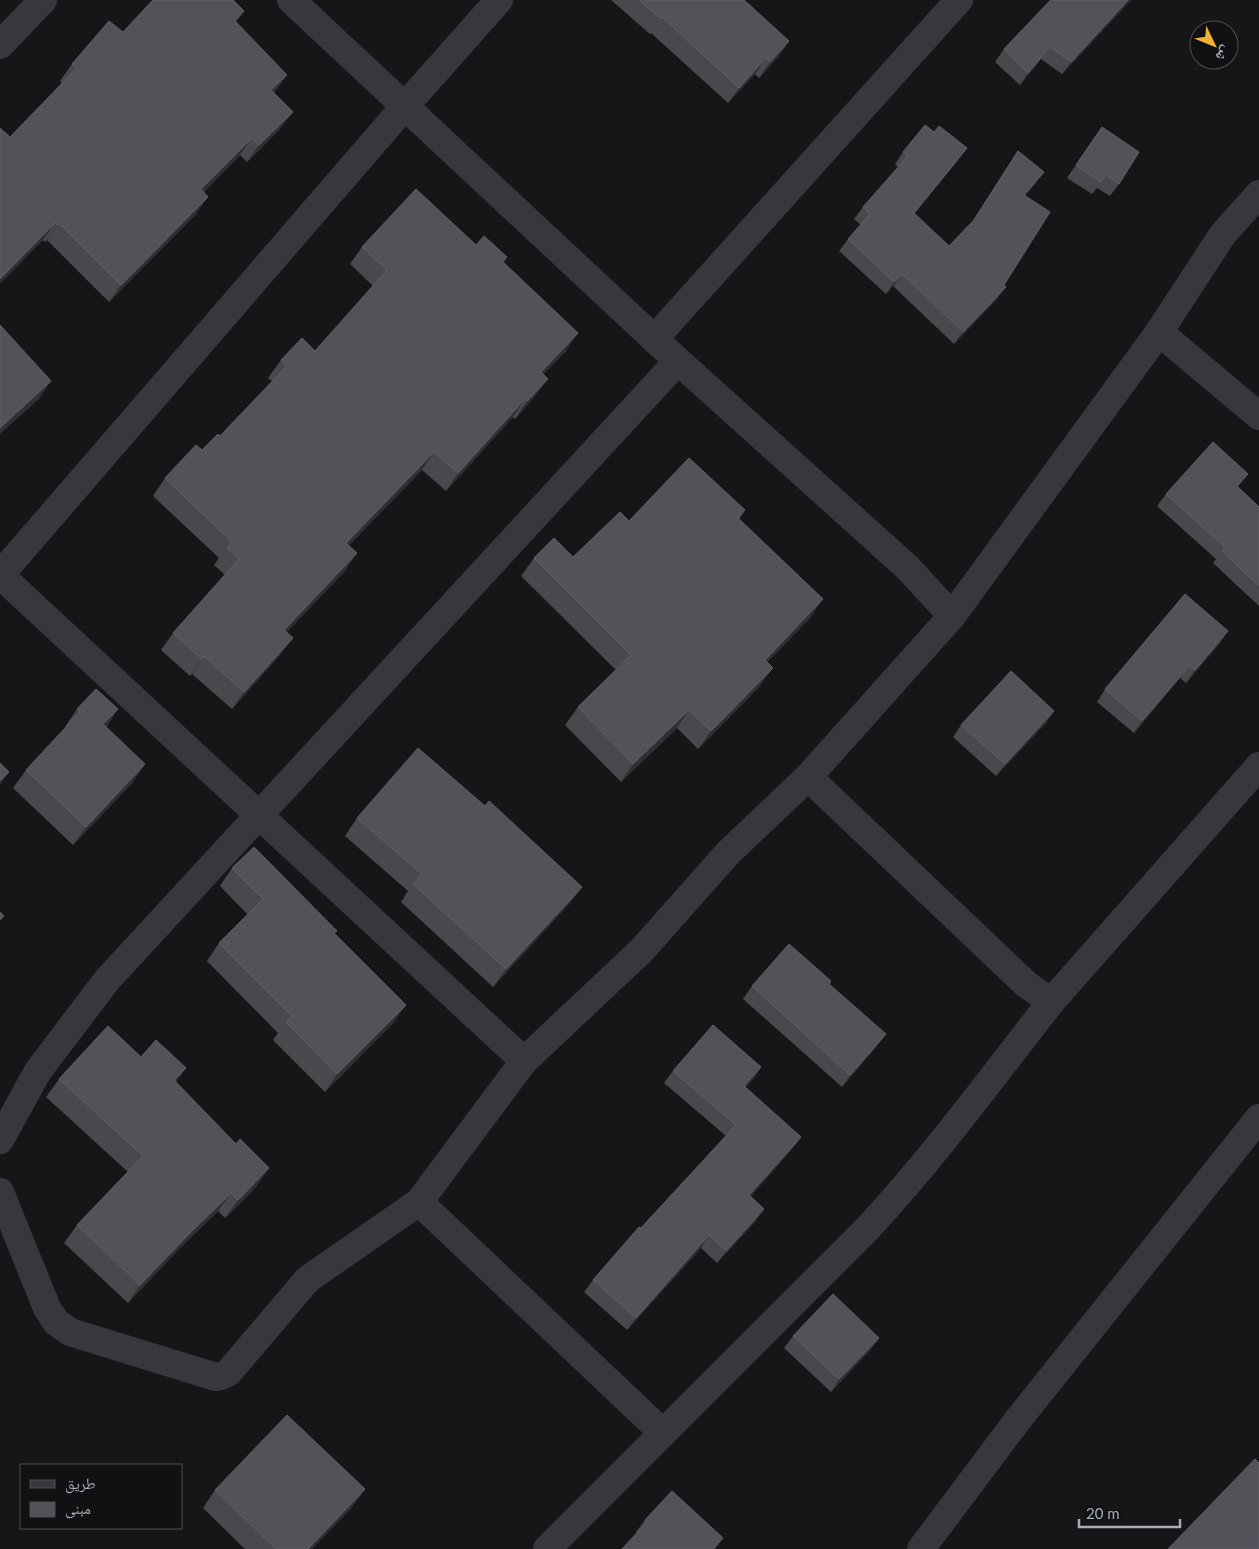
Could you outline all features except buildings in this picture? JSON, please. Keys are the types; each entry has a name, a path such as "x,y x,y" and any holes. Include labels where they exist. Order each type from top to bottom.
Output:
{"street":[{"path":"0,45 43,0"},
{"path":"291,0 654,339 908,568 952,616"},
{"path":"499,0 405,106 0,575 524,1061"},
{"path":"654,339 959,0"},
{"path":"0,1192 47,1308 56,1322 70,1332 216,1376 228,1373 308,1279 419,1202 524,1061 642,950 728,853 808,777 952,616 1159,332 1223,234 1259,194"},
{"path":"1159,332 1259,416"},
{"path":"0,1140 38,1071 107,980 678,361"},
{"path":"547,1549 867,1229 905,1188 1051,1002 1259,766"},
{"path":"808,777 1026,984 1051,1002"},
{"path":"921,1549 1017,1421 1259,1118"},
{"path":"419,1202 662,1433"}]}
